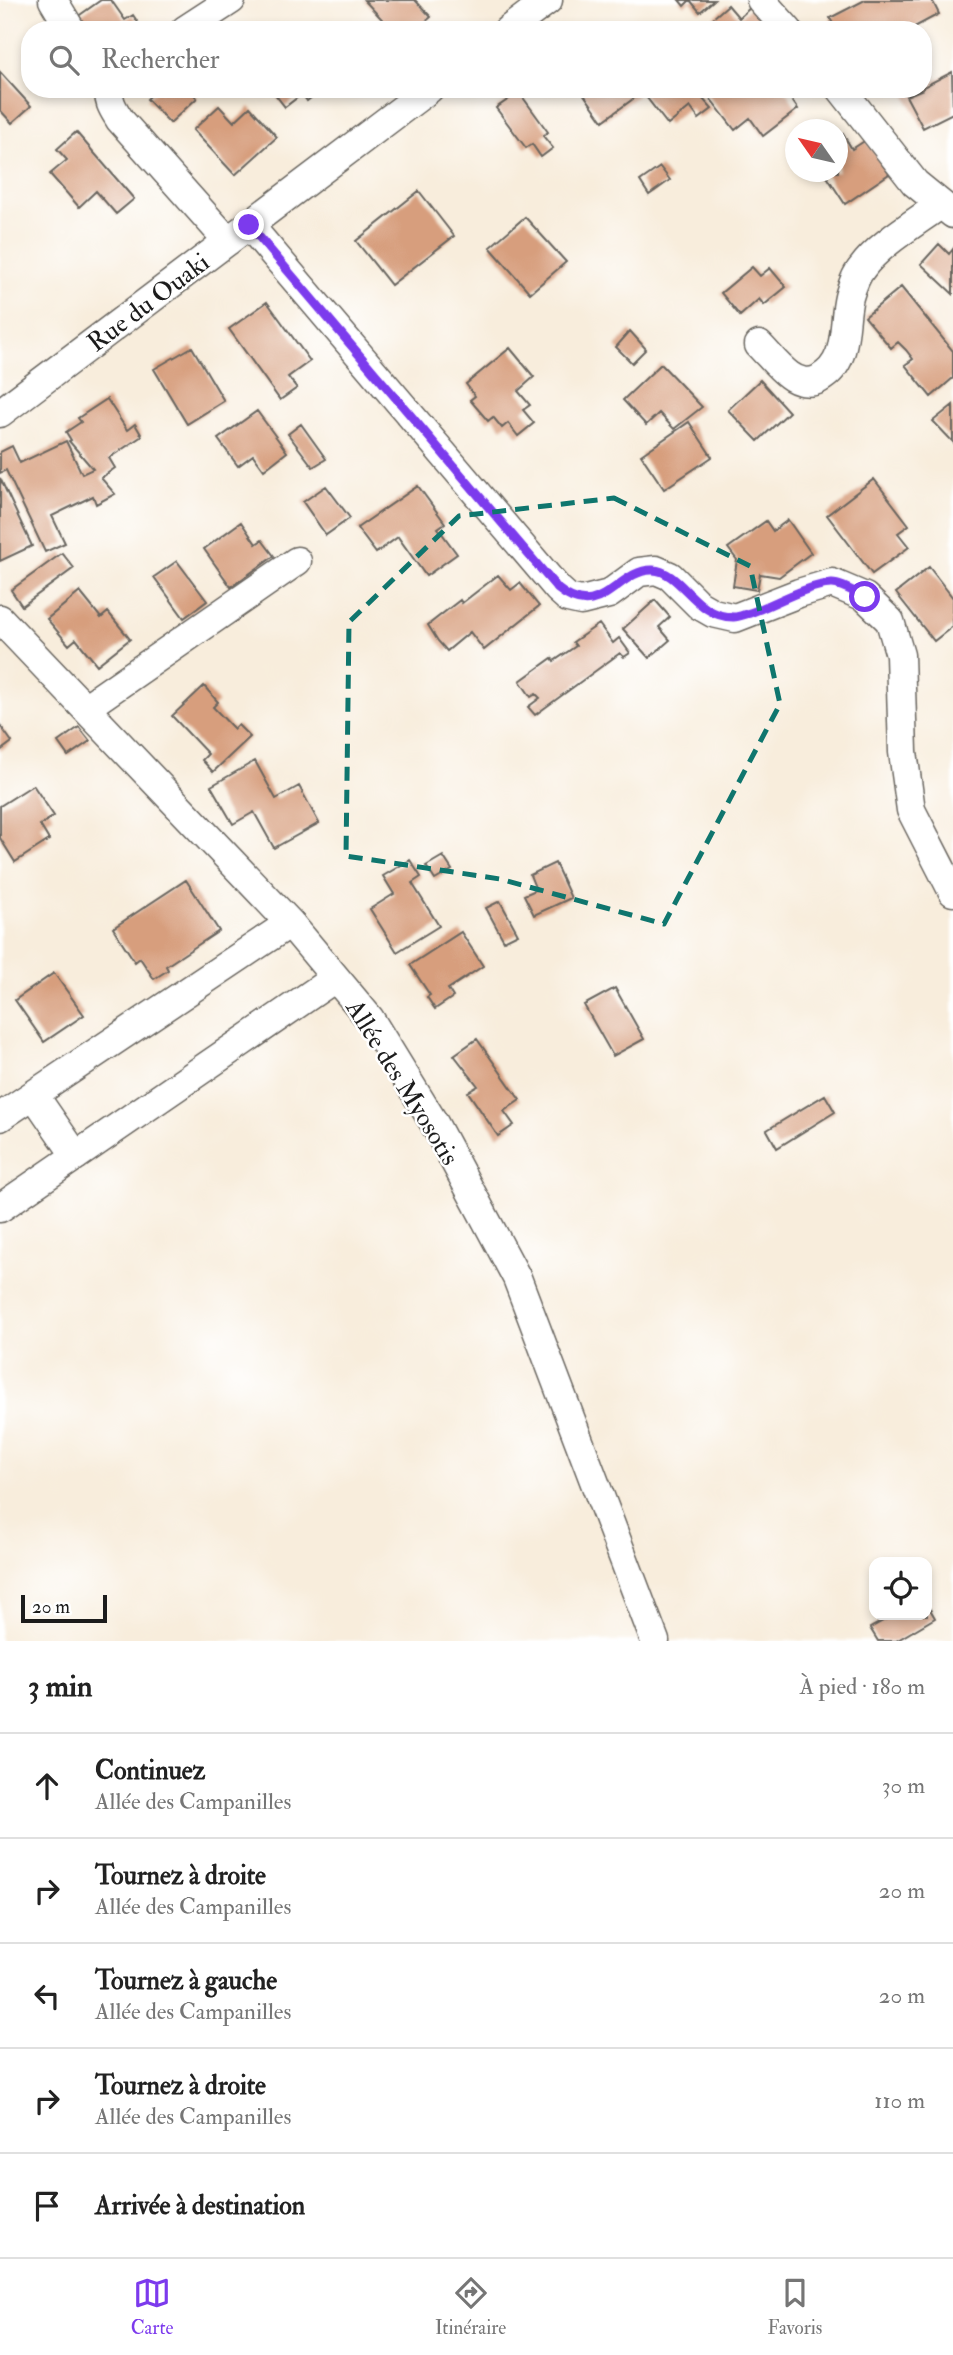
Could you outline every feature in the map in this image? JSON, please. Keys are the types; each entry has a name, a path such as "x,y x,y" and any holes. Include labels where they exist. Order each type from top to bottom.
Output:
{"street":[{"path":"54,0 66,21"},
{"path":"199,21 231,0"},
{"path":"520,21 548,0"},
{"path":"761,0 780,21"},
{"path":"110,98 120,120 239,233 568,597 581,601 609,594 639,572 656,570 670,576 699,605 713,613 735,618 832,583 865,597 890,621 900,655 903,752 911,810 953,892"},
{"name":"Rue du Ouaki","path":"0,413 417,98"},
{"path":"759,345 789,375 800,381 814,382 827,374 844,347 849,299 853,283 862,268 873,255 947,209 915,183 848,98"},
{"path":"85,708 297,561"},
{"name":"Allée des Myosotis","path":"0,619 290,923 370,1019 434,1123 517,1278 655,1641"},
{"path":"0,1117 290,923"},
{"path":"0,1208 335,978"},
{"path":"34,1094 76,1156"}],"highlighted area":[{"path":"614,498 750,566 780,704 664,924 500,879 346,856 349,622 459,516"}],"building":[{"path":"101,0 111,0 125,20 133,15 137,21 71,21"},
{"path":"364,0 415,0 431,17 426,21 384,21"},
{"path":"679,0 690,0 684,6"},
{"path":"690,0 714,0 700,12"},
{"path":"865,0 932,0 939,14 926,21 832,21 830,18"},
{"path":"728,5 739,18 752,6 765,21 710,21"},
{"path":"0,72 31,106 12,123 0,110"},
{"path":"952,72 953,113 923,128 907,98 932,98 932,82"},
{"path":"148,98 197,98 170,123"},
{"path":"278,98 297,98 285,107"},
{"path":"510,98 523,98 548,132 543,136 553,148 541,157 532,144 526,148 496,108"},
{"path":"586,98 634,98 603,121"},
{"path":"647,98 702,98 712,109 699,119 690,107 668,125"},
{"path":"710,98 790,98 798,109 763,136 750,118 735,130"},
{"path":"219,106 234,122 250,107 277,137 235,175 193,130"},
{"path":"76,132 134,199 116,214 96,191 79,207 50,174 67,160 57,149"},
{"path":"866,140 889,174 845,204 831,182 848,182 848,142 852,149"},
{"path":"660,167 670,180 649,195 640,181"},
{"path":"419,191 454,236 391,285 356,241"},
{"path":"525,217 566,262 530,293 490,247"},
{"path":"939,244 949,254 953,249 953,294 921,264"},
{"path":"752,267 760,276 770,268 786,287 764,305 759,299 740,316 721,293"},
{"path":"901,287 953,351 953,378 931,397 905,365 913,359 906,350 898,342 891,348 865,317"},
{"path":"267,302 310,361 288,377 297,388 280,400 229,329"},
{"path":"630,331 646,349 632,363 616,347"},
{"path":"192,347 224,401 187,424 154,369"},
{"path":"510,348 534,377 518,391 530,405 523,410 534,423 518,436 508,423 502,428 493,417 488,421 470,400 475,396 466,384"},
{"path":"661,364 702,407 674,429 659,413 646,425 623,400"},
{"path":"760,380 789,412 758,441 728,410"},
{"path":"107,399 127,430 135,424 142,436 109,458 115,468 101,478 115,494 96,504 93,496 52,516 65,543 45,552 6,470 0,473 0,452 12,446 20,463 66,441 82,474 93,469 69,441 71,440 66,432 81,422 78,418"},
{"path":"953,405 953,442 933,421"},
{"path":"257,411 287,452 264,470 253,455 238,466 218,439"},
{"path":"689,422 712,457 664,489 641,455"},
{"path":"301,424 326,459 313,467 288,434"},
{"path":"0,478 32,546 0,561"},
{"path":"874,479 909,525 898,533 909,547 872,574 827,515"},
{"path":"326,486 350,518 326,535 303,502"},
{"path":"418,486 445,523 438,528 457,554 426,576 398,537 376,553 357,528"},
{"path":"788,520 811,553 779,577 760,574 757,590 733,586 737,560 728,548 766,521 773,531"},
{"path":"241,522 256,544 262,540 274,556 231,587 204,549"},
{"path":"62,553 74,568 22,606 11,590"},
{"path":"177,561 207,601 184,618 154,577"},
{"path":"929,567 953,598 953,626 934,641 896,593"},
{"path":"498,575 511,590 520,583 539,606 484,650 470,632 447,651 428,625"},
{"path":"80,592 101,618 108,612 130,639 97,665 76,639 69,645 47,619"},
{"path":"655,600 670,617 659,627 670,640 649,658 623,629"},
{"path":"599,624 613,643 619,638 630,653 624,657 620,653 535,715 528,707 540,698 536,694 531,697 520,681 552,658 554,661 576,646 573,642"},
{"path":"204,686 218,702 213,707 234,729 238,725 250,737 213,772 202,760 208,754 172,716"},
{"path":"0,725 12,742 0,751"},
{"path":"79,727 90,741 68,756 58,742"},
{"path":"255,761 276,799 299,786 319,823 274,848 254,812 233,824 211,786"},
{"path":"33,785 54,816 40,825 49,840 15,862 0,838 0,806"},
{"path":"443,856 452,870 435,880 426,866"},
{"path":"410,860 421,877 412,883 439,926 397,952 370,909 394,894 383,876"},
{"path":"555,863 571,898 534,915 524,895 536,890 530,875"},
{"path":"186,880 219,931 166,966 168,970 154,979 140,958 135,962 113,928"},
{"path":"500,901 518,934 504,941 486,908"},
{"path":"461,932 483,966 448,989 453,997 435,1009 427,997 430,995 410,965"},
{"path":"54,973 84,1015 44,1042 15,1000"},
{"path":"615,988 644,1039 613,1056 584,1005"},
{"path":"477,1039 520,1100 504,1111 514,1125 498,1136 468,1092 478,1086 454,1055"},
{"path":"825,1095 835,1112 777,1148 767,1130"},
{"path":"885,1620 932,1620 896,1641 878,1641 870,1628"}],"route":[{"path":"249,225 558,589 568,597 581,601 609,594 639,572 656,570 670,576 699,605 713,613 735,618 832,583 865,597"}]}
